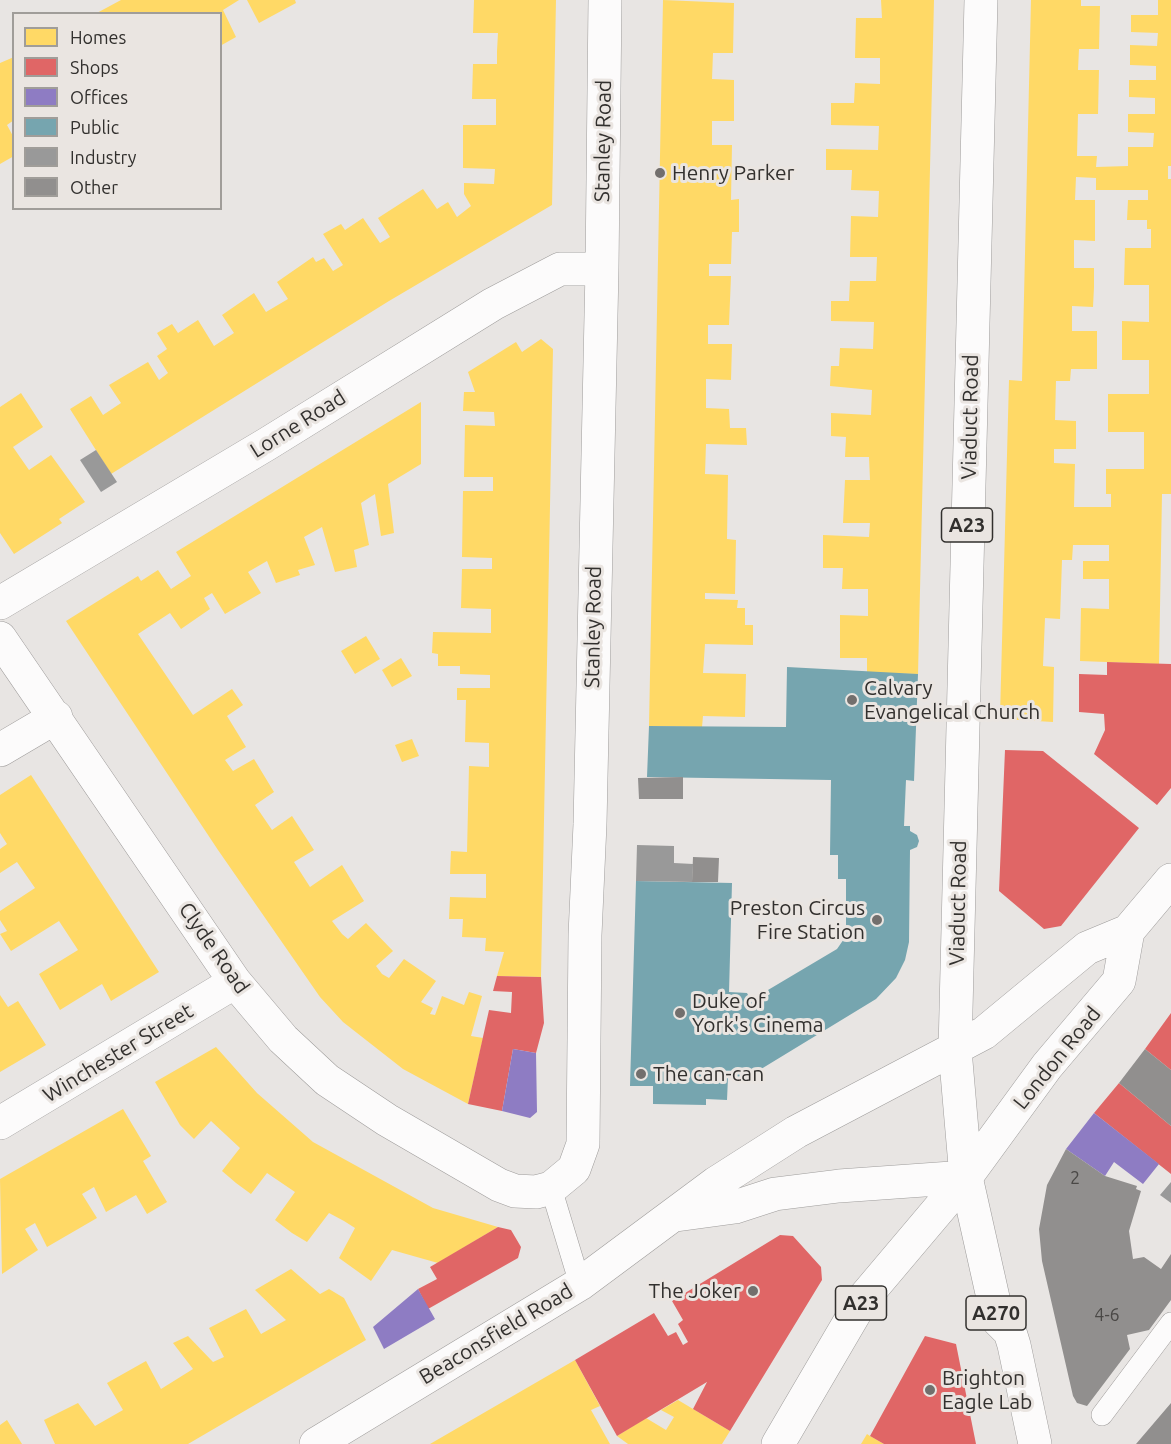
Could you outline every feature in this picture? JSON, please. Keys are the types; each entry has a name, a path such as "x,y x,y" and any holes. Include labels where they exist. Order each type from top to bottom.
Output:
{"main road":[{"name":"Stanley Road","path":"551,1188 574,1169 582,1144 602,269 605,0"},
{"name":"Viaduct Road","path":"955,1050 981,0"},
{"name":"Lorne Road","path":"0,603 502,299 560,269 602,269"},
{"name":"Clyde Road","path":"0,638 235,982 283,1039 327,1080 387,1120 499,1185 525,1192 551,1188"},
{"path":"0,750 56,717"},
{"name":"London Road","path":"955,1050 984,1033 1088,948 1128,931 1171,880"},
{"name":"London Road","path":"966,1177 1047,1066 1119,981 1128,931"},
{"name":"Winchester Street","path":"0,1124 235,982"},
{"name":"A23","path":"778,1444 863,1299 966,1177 955,1050"},
{"name":"Beaconsfield Road","path":"316,1444 580,1284 716,1184 796,1132 955,1050"},
{"name":"Beaconsfield Road","path":"671,1216 735,1207 775,1194 839,1185 966,1177"},
{"name":"A270","path":"966,1177 998,1320 1010,1332 1014,1345 1035,1444"}],"lane":[{"path":"551,1188 580,1284"},
{"path":"1102,1415 1171,1323"}],"building: Homes":[{"path":"121,0 239,0 223,10 236,37 222,45 222,12 99,12"},
{"path":"247,0 295,0 296,3 259,23"},
{"path":"474,0 556,0 552,205 389,301 111,474 70,409 91,396 103,415 121,403 109,385 148,362 159,380 168,373 157,356 167,349 157,333 172,324 178,333 198,320 214,346 234,333 222,315 254,293 266,312 288,299 277,282 313,257 316,262 324,258 333,271 343,265 323,234 341,224 345,230 363,218 380,243 390,237 378,218 423,189 437,209 448,202 457,217 471,206 464,194 464,183 494,184 495,169 463,168 463,125 496,125 496,99 472,99 473,64 497,64 498,33 473,33"},
{"path":"663,0 734,3 733,53 713,53 712,79 734,80 734,121 712,121 712,145 732,145 731,200 739,199 739,232 732,232 731,264 709,264 709,276 731,276 729,325 708,325 708,344 732,344 731,380 706,379 706,408 729,409 730,428 746,428 747,445 706,444 705,474 728,475 727,539 736,540 735,594 705,593 705,599 738,600 737,608 745,608 745,625 753,625 753,645 705,644 703,673 746,674 745,717 703,716 702,727 649,726"},
{"path":"881,0 934,0 918,674 867,673 867,658 840,658 840,615 868,616 868,589 842,589 843,568 823,568 823,535 869,537 870,523 843,523 845,480 870,480 869,457 845,457 846,437 831,436 831,413 871,415 872,390 830,386 831,366 839,366 840,348 873,349 874,322 831,321 831,301 849,301 850,281 876,281 877,257 850,257 851,216 878,217 879,191 851,190 852,170 826,170 826,149 878,150 879,126 831,125 831,103 854,103 855,83 880,84 880,58 855,58 856,18 882,18"},
{"path":"1031,0 1081,0 1081,6 1100,6 1099,49 1079,49 1078,70 1099,70 1098,114 1078,114 1077,156 1097,156 1096,167 1128,166 1128,147 1153,147 1154,133 1128,132 1128,114 1155,114 1155,98 1129,97 1129,80 1156,80 1156,66 1130,65 1130,45 1157,46 1158,33 1131,32 1131,15 1158,15 1158,0 1171,0 1171,166 1168,166 1168,179 1171,179 1171,494 1162,494 1159,664 1080,661 1081,608 1109,609 1109,579 1083,579 1083,561 1109,561 1109,545 1073,545 1072,560 1062,560 1060,619 1045,618 1043,666 1054,667 1053,722 1002,719 1000,716 1009,380 1022,381","holes":["1076,177 1096,178 1096,190 1148,190 1148,200 1128,200 1127,220 1147,220 1147,229 1151,229 1151,248 1125,248 1124,285 1149,285 1149,322 1122,321 1122,360 1149,360 1149,394 1108,394 1108,432 1144,432 1144,469 1106,469 1106,494 1111,494 1111,507 1074,507 1075,464 1054,463 1054,449 1076,449 1076,421 1055,420 1056,381 1070,381 1071,369 1097,369 1097,331 1072,331 1072,306 1093,307 1094,287 1094,268 1074,268 1074,240 1095,241 1095,200 1075,200"]},
{"path":"12,58 12,121 7,125 12,134 12,157 0,164 0,63"},
{"path":"541,339 553,349 541,977 497,976 504,952 485,951 486,938 462,937 463,919 449,919 450,897 486,898 486,874 450,874 451,851 467,852 469,766 489,767 489,743 465,742 466,700 457,700 457,688 490,688 490,675 460,674 460,666 438,666 438,654 432,653 433,632 491,633 491,609 461,608 462,569 492,569 492,558 462,557 463,491 493,491 493,477 464,477 465,425 495,426 494,412 463,411 464,392 475,392 468,372 516,342 522,352"},
{"path":"21,393 43,427 13,447 29,470 51,455 85,502 59,519 62,523 14,554 0,533 0,407"},
{"path":"421,402 421,464 388,484 394,533 381,536 375,494 361,503 369,545 354,550 357,567 335,572 322,527 304,537 315,565 298,570 300,575 276,583 267,561 248,572 261,593 225,614 212,593 204,598 210,609 181,629 170,613 138,634 193,715 232,689 243,705 227,716 246,747 225,760 233,771 254,759 274,792 255,805 272,830 292,816 314,850 294,862 310,887 342,865 364,901 332,921 342,934 348,939 366,923 393,951 376,966 382,974 389,978 404,959 436,981 421,1002 433,1008 430,1014 435,1015 442,996 464,1005 469,992 482,996 471,1036 483,1038 468,1104 403,1069 343,1022 320,997 218,850 66,621 138,576 141,581 158,570 171,589 191,576 176,552"},
{"path":"366,636 380,659 355,674 341,651"},
{"path":"401,658 412,676 392,687 382,670"},
{"path":"412,739 419,756 402,762 395,745"},
{"path":"31,775 159,972 111,1001 102,984 60,1010 39,974 78,950 59,921 11,951 0,934 7,931 0,920 0,911 35,888 17,862 0,873 0,849 7,844 0,833 0,795"},
{"path":"0,995 8,1007 18,1001 46,1045 0,1072"},
{"path":"216,1047 257,1093 313,1142 433,1208 498,1227 438,1263 392,1250 371,1281 339,1258 355,1228 344,1221 329,1213 307,1242 292,1233 275,1220 295,1192 267,1173 251,1194 236,1183 222,1171 240,1148 211,1121 194,1139 180,1125 155,1082"},
{"path":"123,1109 151,1156 143,1161 167,1202 147,1214 136,1195 106,1212 94,1187 82,1194 97,1218 47,1247 35,1223 25,1229 38,1250 2,1274 0,1179"},
{"path":"291,1269 320,1294 329,1289 344,1298 366,1340 188,1444 55,1444 44,1420 78,1403 95,1426 123,1410 107,1383 146,1361 161,1389 193,1369 173,1343 188,1336 213,1362 224,1357 209,1328 246,1309 261,1334 286,1320 255,1290"},
{"path":"575,1360 600,1406 591,1410 610,1444 430,1444"},
{"path":"678,1400 730,1431 722,1444 628,1444 617,1436 646,1418 666,1430 674,1417 661,1410"},
{"path":"7,1420 22,1444 0,1444 0,1425"},
{"path":"867,1434 870,1436 884,1444 861,1444"}],"building: Shops":[{"path":"1107,662 1171,664 1171,788 1157,805 1094,754 1105,730 1104,714 1079,712 1079,674 1107,675"},
{"path":"1005,750 1043,751 1139,828 1061,926 1044,929 999,891"},
{"path":"497,976 541,977 544,1023 536,1053 513,1049 502,1111 468,1104 489,1010 511,1013 512,992 493,991"},
{"path":"1171,1013 1171,1070 1145,1049"},
{"path":"1119,1083 1171,1126 1171,1174 1094,1113"},
{"path":"498,1227 511,1230 521,1247 518,1258 428,1309 418,1289 437,1279 430,1267"},
{"path":"780,1235 793,1236 821,1267 822,1280 730,1431 693,1409 707,1382 617,1436 575,1360 654,1313 668,1336 676,1332 683,1345 688,1342 678,1324 683,1320 672,1301"},
{"name":"Brighton Eagle Lab","path":"925,1336 956,1344 976,1444 884,1444 870,1436"}],"building: Offices":[{"path":"513,1049 536,1053 537,1112 530,1118 502,1111"},
{"path":"1094,1113 1159,1164 1143,1184 1114,1162 1105,1176 1066,1149"},
{"path":"418,1289 435,1319 384,1349 373,1327"}],"building: Public":[{"path":"787,667 918,674 914,781 906,780 904,826 910,826 910,831 917,835 919,841 917,847 910,850 909,942 905,960 896,978 876,999 748,1077 728,1077 727,1100 706,1099 706,1105 653,1104 653,1086 630,1086 636,881 732,883 729,992 747,993 753,1005 770,994 768,990 837,949 846,936 846,879 838,879 838,855 830,855 831,780 647,777 649,726 786,727"}],"building: Industry":[{"path":"96,450 117,482 101,492 80,460"},
{"path":"637,845 674,846 674,863 693,864 692,882 636,881"},
{"path":"1171,1182 1171,1203 1160,1195"}],"building: Other":[{"path":"683,777 683,799 639,799 638,778"},
{"path":"693,857 719,858 718,882 692,882"},
{"path":"1145,1049 1171,1070 1171,1126 1119,1083"},
{"path":"1066,1149 1105,1176 1137,1186 1136,1189 1141,1191 1129,1231 1133,1259 1144,1257 1161,1269 1171,1254 1171,1300 1149,1330 1127,1335 1130,1349 1087,1406 1077,1403 1073,1396 1042,1261 1039,1229 1047,1185"},
{"path":"1171,1403 1171,1444 1136,1444"}],"place":[{"name":"Henry Parker","path":"660,173"},
{"name":"Calvary Evangelical Church","path":"852,700"},
{"name":"Preston Circus Fire Station","path":"877,920"},
{"name":"Duke of York's Cinema","path":"680,1013"},
{"name":"The can-can","path":"641,1074"},
{"name":"The Joker","path":"753,1291"},
{"name":"Brighton Eagle Lab","path":"930,1390"}]}
